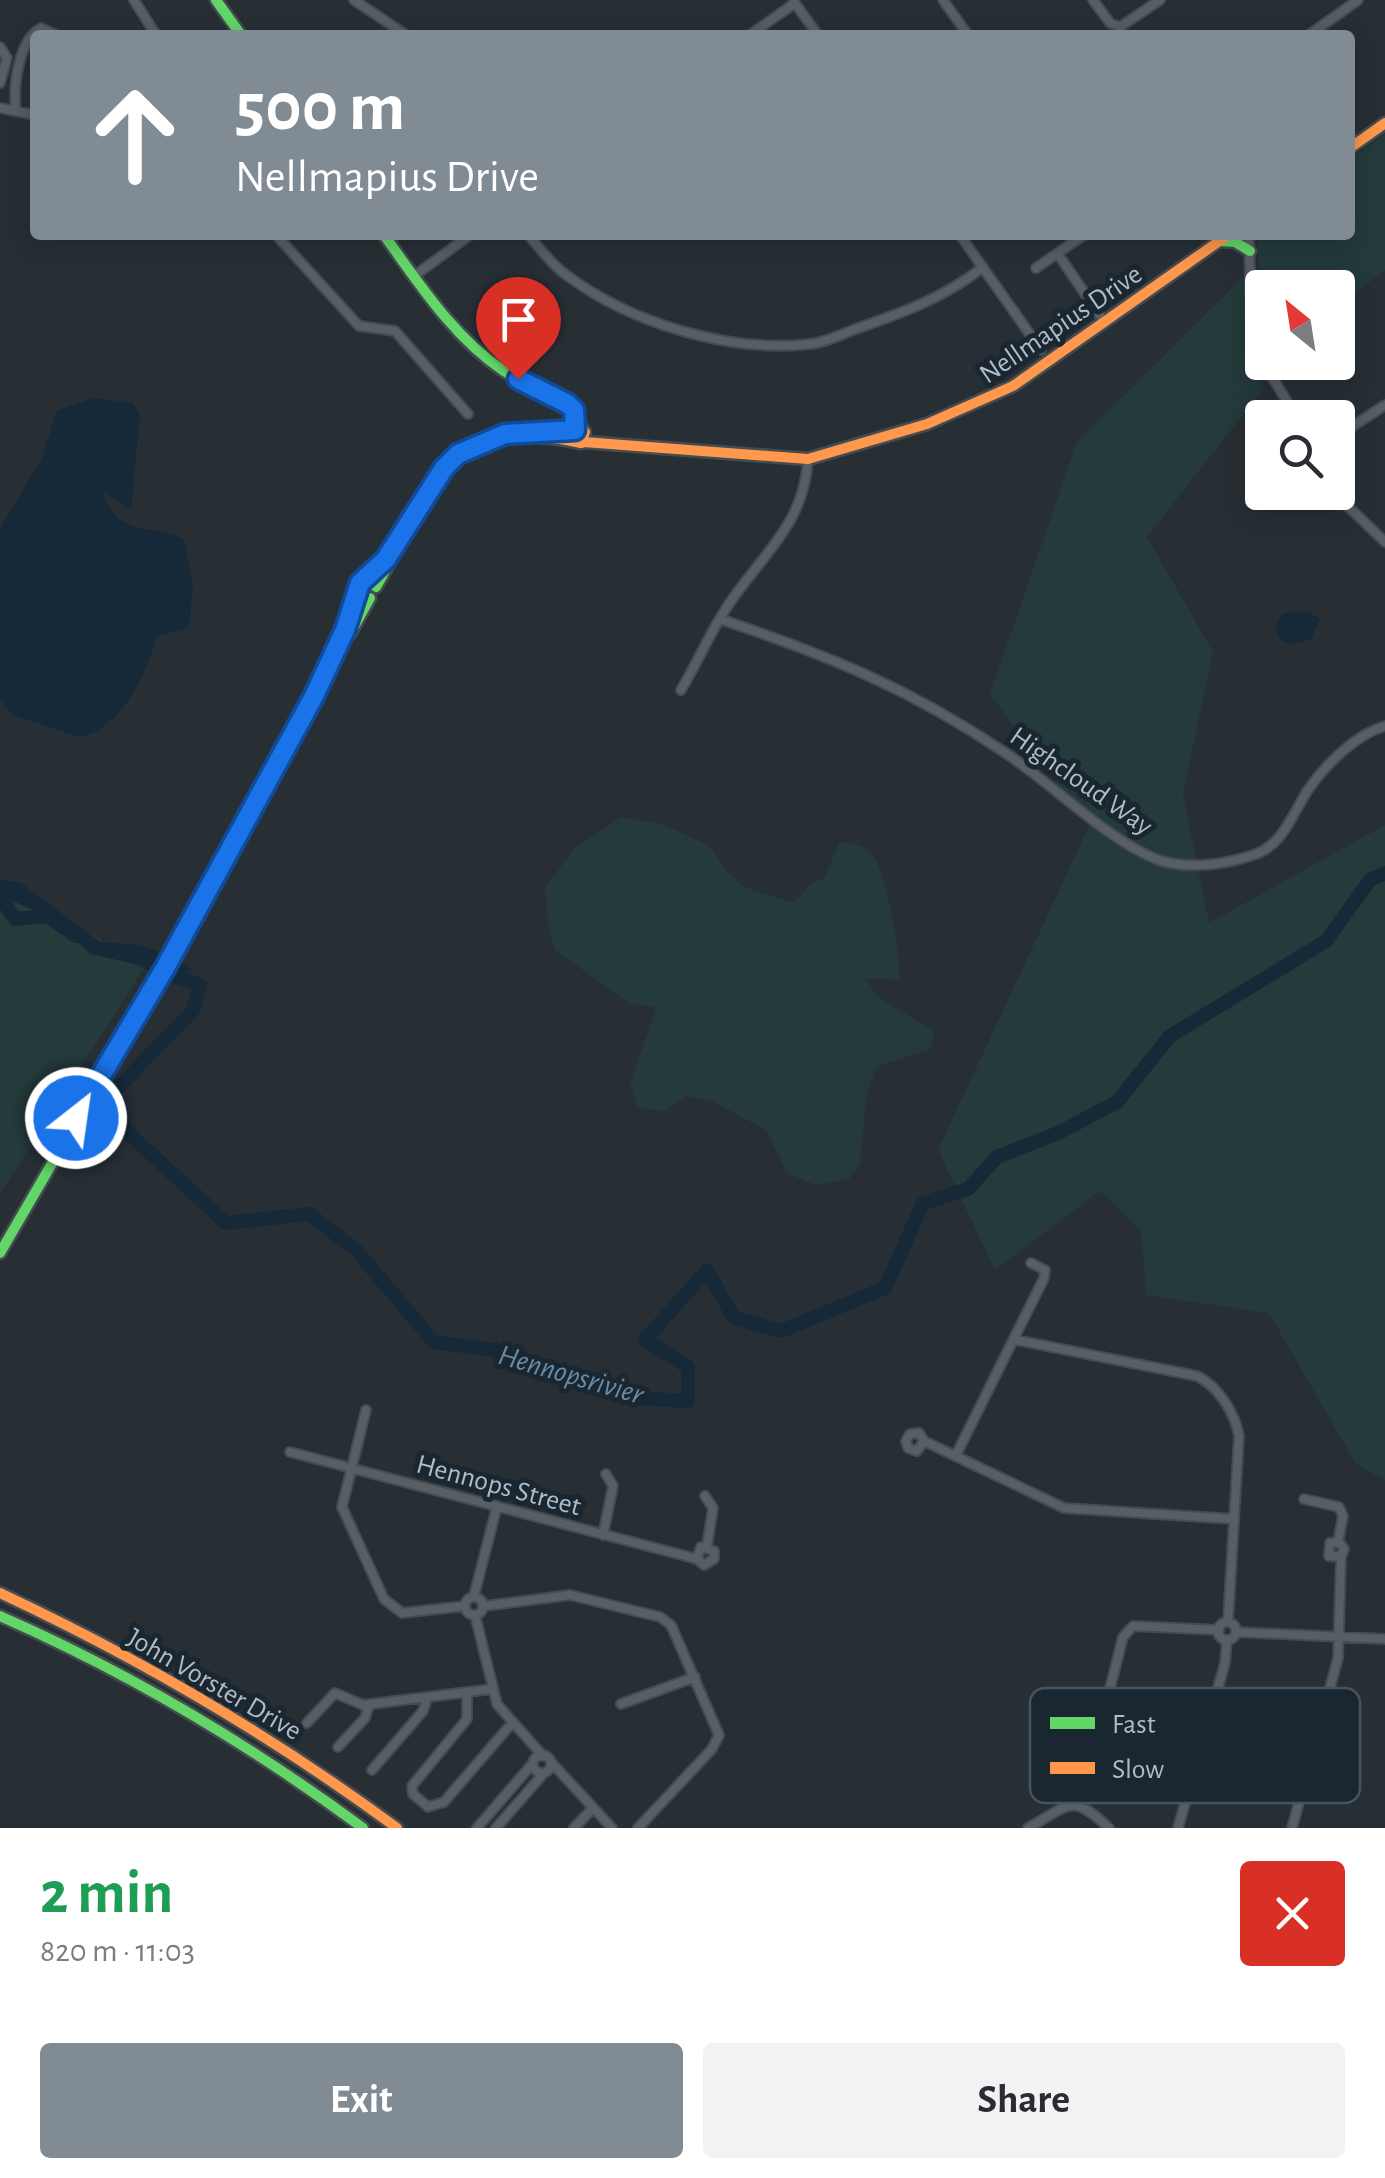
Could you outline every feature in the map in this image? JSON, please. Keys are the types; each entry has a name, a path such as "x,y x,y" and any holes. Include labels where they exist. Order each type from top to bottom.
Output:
{"main road":[{"path":"216,0 237,30"},
{"path":"1355,144 1385,123"},
{"path":"388,240 414,276 493,362 574,410 579,434"},
{"name":"Nellmapius Drive","path":"372,584 444,468 464,450 505,434 579,434 613,441 808,459 889,437 983,402 1014,386 1221,240"},
{"path":"1230,240 1250,250"},
{"path":"0,1253 175,950 370,598 372,584 360,583 326,673"},
{"path":"358,593 370,598"},
{"name":"John Vorster Drive","path":"0,1593 183,1686 270,1739 398,1828"},
{"name":"John Vorster Drive","path":"0,1616 80,1653 206,1722 363,1828"}],"street":[{"path":"134,0 153,30"},
{"path":"354,0 399,30"},
{"path":"943,0 964,30"},
{"path":"1093,0 1114,26 1124,26 1160,0"},
{"path":"1316,30 1358,0"},
{"path":"757,30 794,2 814,30"},
{"path":"16,111 16,80 30,40"},
{"path":"0,47 7,58 0,83"},
{"path":"0,108 30,114"},
{"path":"284,240 359,326 395,331 468,414"},
{"path":"414,276 463,240"},
{"path":"533,240 566,275 658,325 689,336 763,343 814,344 922,306 983,267"},
{"path":"964,240 1041,350"},
{"path":"1036,268 1077,240"},
{"path":"1249,240 1251,270"},
{"path":"1058,254 1106,323"},
{"path":"1355,425 1385,405"},
{"path":"681,690 720,619 791,522 803,496 808,459"},
{"path":"1352,510 1385,542"},
{"name":"Highcloud Way","path":"720,619 847,664 902,689 1010,756 1121,838 1158,860 1178,864 1211,864 1266,850 1290,822 1318,777 1362,736 1385,726"},
{"path":"956,1453 1044,1278 1045,1270 1031,1263"},
{"path":"1016,1340 1181,1372 1211,1384 1239,1431 1228,1622 1219,1630 1134,1626 1123,1636 1110,1688"},
{"path":"366,1410 343,1495 345,1519 386,1602 402,1613 465,1606 474,1596 496,1506"},
{"path":"924,1440 1064,1508 1232,1519"},
{"name":"Hennops Street","path":"290,1452 697,1560"},
{"path":"604,1535 613,1486 606,1474"},
{"path":"706,1496 713,1508 707,1546"},
{"path":"1304,1499 1339,1507 1343,1516 1338,1542"},
{"path":"1338,1542 1330,1544 1327,1552 1332,1558 1341,1558"},
{"path":"1331,1688 1339,1636 1344,1549 1338,1542"},
{"path":"707,1546 714,1551 714,1559 707,1564 697,1560 698,1548 707,1546"},
{"path":"475,1615 484,1606 570,1595 660,1618 671,1625 720,1730 718,1740 638,1828"},
{"path":"474,1596 484,1606"},
{"path":"465,1606 475,1615 497,1704 525,1734 542,1764 569,1781 612,1828"},
{"path":"1228,1622 1236,1632"},
{"path":"1219,1630 1227,1640"},
{"path":"1218,1688 1227,1640 1236,1632 1385,1639"},
{"path":"621,1704 696,1677"},
{"path":"307,1723 335,1693 352,1703 369,1705 492,1689"},
{"path":"467,1692 467,1719 412,1786 413,1794 428,1807 444,1802 513,1722"},
{"path":"372,1770 424,1711 427,1698"},
{"path":"338,1747 365,1718 369,1705"},
{"path":"477,1828 499,1800 542,1764"},
{"path":"496,1828 542,1764"},
{"path":"499,1800 511,1811"},
{"path":"1178,1828 1185,1803"},
{"path":"1292,1828 1299,1803"},
{"path":"1028,1828 1081,1804 1109,1828"},
{"path":"574,1828 593,1808"}],"green space":[{"path":"1385,134 1385,270 1355,293 1355,270 1260,270 1259,240 1355,240 1355,155"},
{"path":"1243,277 1245,380 1262,380 1264,388 1255,400 1245,400 1245,412 1147,537 1213,652 1183,794 1209,923 1385,825 1385,1480 1356,1464 1269,1313 1146,1295 1141,1231 1100,1191 995,1270 938,1150 1089,826 990,694 1077,442"},
{"path":"621,817 662,824 710,846 725,869 744,887 793,903 812,883 824,879 839,843 858,845 874,857 892,917 899,980 865,978 879,998 934,1031 931,1049 876,1067 866,1097 860,1164 849,1179 817,1185 788,1174 766,1130 714,1102 686,1096 664,1112 638,1107 630,1083 657,1007 630,1004 555,950 545,888 575,848"},
{"path":"0,884 146,965 0,1194"}],"water":[{"path":"93,398 133,403 140,414 131,509 103,492 109,507 126,523 184,539 193,587 189,628 157,636 147,666 120,711 95,732 80,737 12,715 0,700 0,529 41,460 57,411"},
{"path":"1309,612 1320,619 1311,639 1290,645 1280,640 1275,627 1282,614"},
{"path":"0,879 21,883 100,942 138,945 168,954 192,970 165,977 135,964 91,954 50,918 0,895"}],"waterway":[{"name":"Hennopsrivier","path":"155,970 200,985 193,1010 113,1093 124,1129 226,1223 309,1214 355,1249 434,1342 501,1351 636,1398 688,1401 688,1367 645,1340 707,1270 734,1318 781,1331 885,1288 923,1203 968,1189 997,1157 1058,1133 1117,1102 1170,1036 1326,941 1370,880 1385,873"},
{"name":"Hennopsrivier","path":"0,897 15,919 47,916 76,936"}],"traffic: fast":[{"path":"216,0 237,30"},
{"path":"388,240 438,308 469,342 504,371 560,400 583,430"},
{"path":"1220,241 1235,242 1250,251"},
{"path":"0,1253 165,969 280,759 345,630 358,586 377,570 402,537"},
{"path":"376,587 390,562"},
{"path":"350,634 370,598"},
{"path":"0,1616 96,1661 188,1712 363,1828"}],"traffic: slow":[{"path":"1355,144 1385,123"},
{"path":"584,442 808,459 927,424 1013,386 1221,240"},
{"path":"400,542 432,486 469,451 491,441 516,437 581,443 585,432"},
{"path":"0,1593 204,1701 397,1828"}],"route":[{"path":"76,1118 165,968 314,696 353,611 360,583 368,580 402,538 444,468 458,454 478,442 505,434 575,430 574,410 568,404 518,379"}]}
